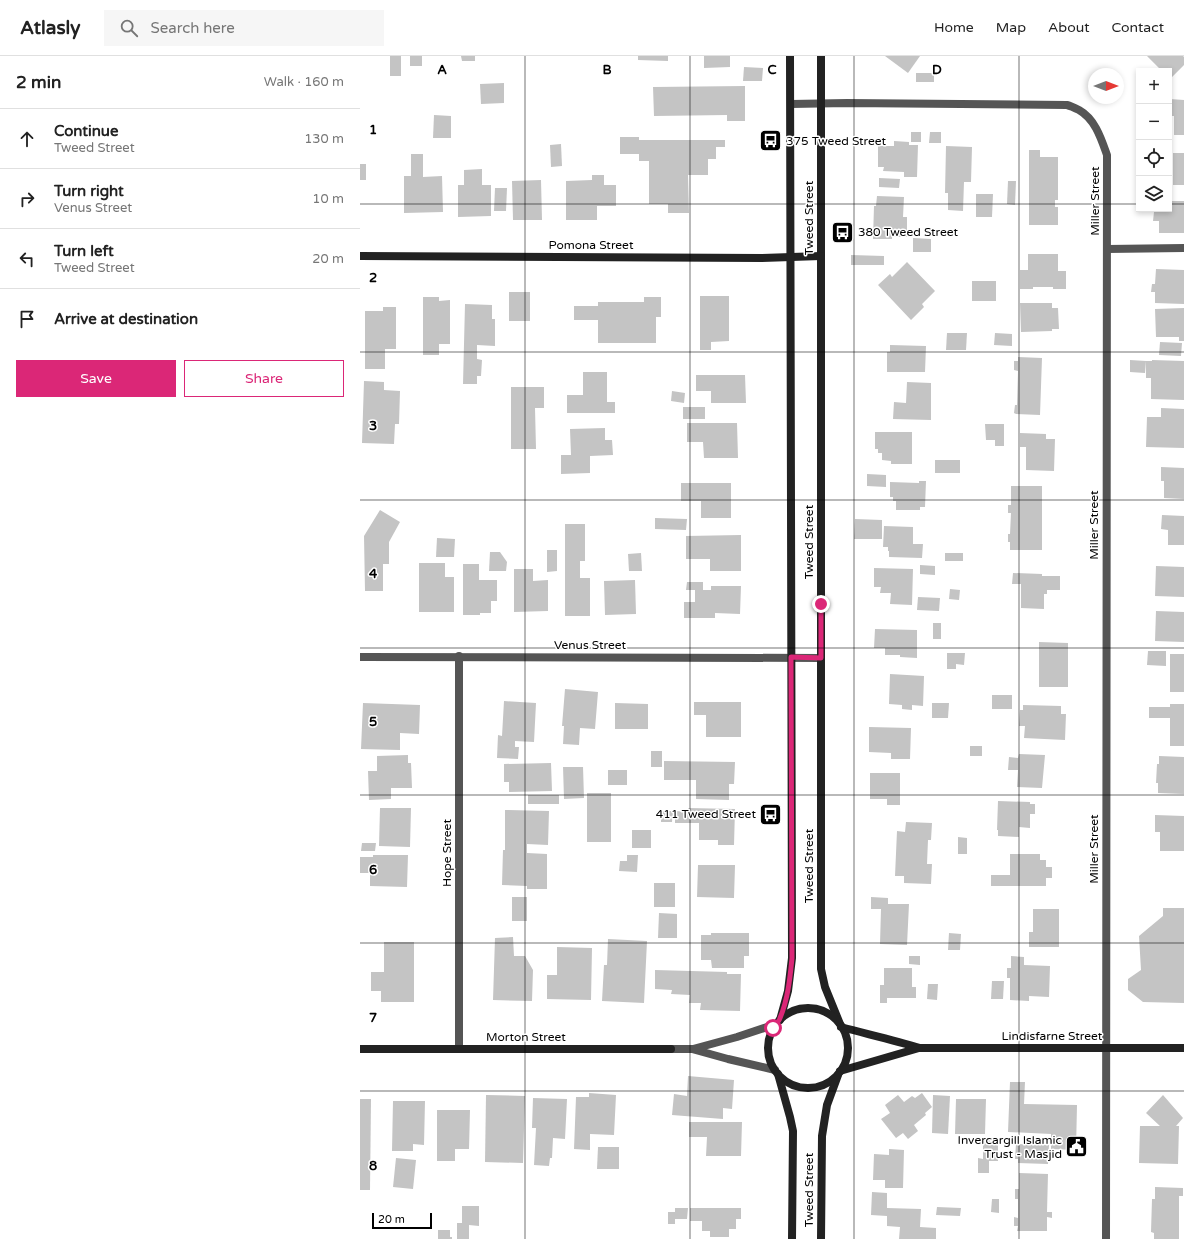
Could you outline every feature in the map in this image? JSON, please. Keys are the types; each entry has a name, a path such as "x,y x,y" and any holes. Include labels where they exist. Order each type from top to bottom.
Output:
{"main road":[{"name":"Tweed Street","path":"778,1022 788,991 792,958 790,56"},
{"name":"Tweed Street","path":"821,56 821,968 825,987 840,1026"},
{"name":"Pomona Street","path":"360,256 821,256"},
{"path":"811,1008 832,1016 845,1034 847,1041 844,1064 840,1071 827,1083 817,1087 807,1088 791,1084 776,1072 770,1060 768,1050 771,1033 778,1022 794,1010 811,1008"},
{"name":"Lindisfarne Street","path":"840,1026 920,1048"},
{"name":"Morton Street","path":"360,1049 671,1048"},
{"name":"Lindisfarne Street","path":"840,1071 920,1048 1184,1048"},
{"name":"Tweed Street","path":"821,1239 822,1136 827,1105 840,1071"},
{"name":"Tweed Street","path":"776,1072 793,1131 792,1239"}],"street":[{"name":"Miller Street","path":"791,104 847,103 1067,105 1080,110 1091,120 1100,135 1107,155 1106,1239"},
{"path":"1107,249 1184,248"},
{"name":"Venus Street","path":"360,656 821,658"},
{"name":"Hope Street","path":"459,656 459,1049"},
{"name":"Morton Street","path":"692,1049 744,1034 778,1022"},
{"name":"Morton Street","path":"671,1048 692,1049 776,1072"}],"building":[{"path":"390,56 401,56 401,76 390,76"},
{"path":"410,56 422,56 422,66 410,66"},
{"path":"461,56 475,56 475,61 462,61"},
{"path":"638,56 668,56 668,61 638,60"},
{"path":"704,56 730,56 730,67 704,68"},
{"path":"885,56 920,56 908,73"},
{"path":"1147,56 1184,57 1184,65 1172,77 1172,68 1159,68"},
{"path":"744,67 763,68 762,81 743,81"},
{"path":"916,73 934,73 934,82 916,82"},
{"path":"504,83 504,103 481,104 480,84"},
{"path":"745,86 745,121 727,121 727,115 654,116 653,87"},
{"path":"1172,99 1184,100 1184,135 1174,135 1174,116 1172,116"},
{"path":"434,115 451,116 451,138 433,138"},
{"path":"911,132 921,132 921,142 911,142"},
{"path":"930,132 941,132 941,143 929,143"},
{"path":"620,137 639,137 639,140 725,140 725,147 716,147 716,159 708,159 708,175 688,175 689,213 668,213 668,204 649,204 649,161 639,161 639,154 620,154"},
{"path":"894,141 909,142 909,145 918,145 917,177 904,177 904,172 883,171 884,167 878,167 878,146 894,146"},
{"path":"561,144 562,166 551,167 550,145"},
{"path":"946,146 972,147 971,182 964,182 963,211 948,210 948,193 945,193"},
{"path":"1029,150 1040,150 1040,157 1058,157 1058,200 1055,200 1055,207 1058,207 1058,225 1029,225"},
{"path":"1173,153 1184,153 1184,185 1173,185"},
{"path":"411,154 423,154 423,177 442,176 443,212 404,213 404,176 411,176"},
{"path":"360,164 366,164 366,180 360,180"},
{"path":"482,169 482,185 491,185 491,216 458,217 458,185 464,185 464,170"},
{"path":"592,175 604,175 604,185 616,185 616,206 597,206 597,220 566,220 566,181 592,180"},
{"path":"879,178 900,179 899,188 879,187"},
{"path":"541,180 542,220 513,220 512,181"},
{"path":"1008,181 1016,181 1015,205 1007,204"},
{"path":"495,188 507,188 506,211 494,211"},
{"path":"976,194 993,194 992,217 976,217"},
{"path":"877,196 904,197 903,217 907,217 907,237 873,239 874,206 876,206"},
{"path":"1172,201 1184,201 1184,233 1159,233 1159,221 1153,221 1154,212 1172,212"},
{"path":"913,238 931,239 931,252 913,252"},
{"path":"1028,254 1058,254 1058,271 1066,271 1066,289 1053,289 1053,287 1033,287 1033,289 1020,289 1020,270 1028,270"},
{"path":"851,255 884,256 884,265 851,265"},
{"path":"907,262 935,291 922,304 924,307 911,320 878,285 890,274 892,277"},
{"path":"1156,269 1184,270 1184,304 1155,303 1155,292 1151,292 1152,284 1155,284"},
{"path":"972,281 996,281 996,301 972,301"},
{"path":"509,292 530,292 530,321 509,321"},
{"path":"700,296 729,296 729,341 711,342 711,350 700,350"},
{"path":"423,297 439,297 439,301 450,300 450,344 439,344 439,355 423,355"},
{"path":"644,297 661,297 661,317 656,317 656,343 598,343 598,320 574,320 574,306 598,306 598,302 644,302"},
{"path":"1020,303 1052,303 1052,308 1058,308 1059,329 1052,329 1052,331 1021,332"},
{"path":"465,304 492,305 492,319 495,319 495,346 477,345 477,359 482,360 481,376 477,376 477,384 463,384"},
{"path":"383,307 396,307 396,349 385,349 385,369 365,369 365,311 383,311"},
{"path":"1184,308 1184,341 1179,341 1179,337 1156,337 1155,309"},
{"path":"947,333 967,333 966,350 946,350"},
{"path":"995,333 1012,334 1012,346 994,345"},
{"path":"1160,342 1182,343 1181,356 1159,355"},
{"path":"890,345 926,346 925,372 887,372 887,352 890,352"},
{"path":"1018,357 1042,358 1040,415 1014,413 1015,405 1017,405 1018,371 1014,370 1014,361 1018,361"},
{"path":"1130,360 1146,361 1145,373 1130,372"},
{"path":"1146,361 1184,361 1184,400 1151,399 1151,378 1146,378"},
{"path":"583,372 607,372 607,402 615,402 615,413 567,413 567,395 583,395"},
{"path":"696,375 745,375 746,403 711,403 711,391 696,391"},
{"path":"364,381 384,382 384,390 400,391 399,424 395,424 394,444 362,443"},
{"path":"907,382 931,383 931,420 893,419 894,402 906,403"},
{"path":"511,387 544,387 544,408 535,408 536,449 511,449"},
{"path":"672,391 685,393 684,403 671,401"},
{"path":"683,407 705,407 705,419 683,419"},
{"path":"1161,408 1184,409 1184,448 1146,447 1147,417 1161,417"},
{"path":"687,423 737,423 738,458 704,458 703,442 687,442"},
{"path":"985,424 1004,424 1004,446 995,446 995,440 986,440"},
{"path":"605,428 605,440 612,440 613,455 590,456 590,473 561,474 561,455 571,455 570,429"},
{"path":"875,432 912,432 912,464 891,464 891,461 882,460 882,453 878,453 878,449 875,449"},
{"path":"1020,433 1046,434 1046,439 1055,439 1054,471 1026,470 1026,447 1020,447"},
{"path":"935,460 960,460 960,473 935,473"},
{"path":"1161,467 1184,468 1184,499 1164,498 1164,481 1161,481"},
{"path":"867,474 886,475 886,487 867,486"},
{"path":"919,481 926,481 925,507 920,507 920,510 896,510 896,501 893,501 893,497 890,497 890,482 919,483"},
{"path":"681,483 731,483 731,518 701,518 701,501 681,501"},
{"path":"1011,486 1042,486 1042,550 1010,550 1008,534 1010,534 1011,513 1008,513 1008,505 1011,505"},
{"path":"380,510 400,522 389,542 389,564 383,564 383,591 365,591 364,536"},
{"path":"1162,515 1184,516 1184,545 1168,545 1168,530 1161,529"},
{"path":"655,518 687,519 686,530 655,529"},
{"path":"855,519 882,520 882,539 854,539"},
{"path":"565,524 585,524 585,561 580,561 580,578 590,578 590,616 565,616"},
{"path":"884,526 913,527 913,544 923,544 922,558 889,557 888,547 883,547"},
{"path":"741,535 741,571 710,571 710,559 686,559 686,536"},
{"path":"437,538 455,539 454,557 436,557"},
{"path":"547,550 557,550 557,571 547,572"},
{"path":"490,552 500,552 507,562 506,571 489,571"},
{"path":"641,553 642,571 629,571 628,554"},
{"path":"945,553 963,553 963,561 945,561"},
{"path":"419,563 445,563 445,577 454,577 454,612 419,612"},
{"path":"463,564 479,564 479,580 497,580 497,601 491,601 491,613 480,613 480,615 463,615"},
{"path":"920,565 935,566 935,575 920,574"},
{"path":"1156,566 1184,567 1184,597 1155,596"},
{"path":"874,568 913,569 912,605 890,604 891,593 880,593 881,587 874,587"},
{"path":"514,569 533,569 533,581 548,580 548,611 514,612"},
{"path":"1013,573 1060,576 1060,590 1047,590 1047,594 1044,594 1044,609 1021,608 1021,584 1012,584"},
{"path":"635,580 636,614 605,615 604,581"},
{"path":"687,582 703,582 703,590 711,590 711,586 741,586 740,614 715,613 715,618 684,618 684,602 695,602 695,590 686,590"},
{"path":"950,589 960,590 959,600 949,599"},
{"path":"918,597 940,598 939,611 917,610"},
{"path":"1156,611 1184,612 1184,642 1155,641"},
{"path":"933,623 941,623 941,639 933,639"},
{"path":"875,629 917,630 917,658 900,657 900,655 885,655 885,648 874,648"},
{"path":"1039,642 1068,643 1068,687 1039,687"},
{"path":"1148,651 1166,651 1166,666 1147,665"},
{"path":"947,653 965,653 964,665 956,664 956,669 947,669"},
{"path":"1170,654 1184,654 1184,692 1170,692"},
{"path":"890,674 924,676 923,706 912,705 912,710 902,709 902,705 889,704"},
{"path":"565,689 598,692 595,729 580,728 579,745 563,744 564,726 562,726"},
{"path":"992,695 1012,695 1012,709 992,709"},
{"path":"504,701 536,703 534,742 515,741 515,747 519,747 518,759 497,758 498,735 502,736"},
{"path":"694,702 741,702 741,737 706,737 706,715 694,715"},
{"path":"363,703 420,705 419,734 400,733 400,750 361,749"},
{"path":"615,703 648,704 648,729 615,729"},
{"path":"932,703 949,703 948,718 932,718"},
{"path":"1170,704 1184,704 1184,746 1170,746 1170,718 1149,718 1149,707 1170,707"},
{"path":"1023,705 1061,706 1061,714 1066,714 1065,740 1024,738 1025,726 1019,726 1020,710 1023,710"},
{"path":"869,727 911,728 910,759 891,759 891,753 869,752"},
{"path":"970,746 982,746 982,756 970,756"},
{"path":"651,751 662,751 662,767 651,767"},
{"path":"1019,754 1045,755 1042,788 1017,787 1018,770 1008,770 1009,757 1018,758"},
{"path":"408,755 408,763 411,763 412,788 391,788 391,799 369,800 368,771 377,771 377,756"},
{"path":"1159,756 1184,757 1184,794 1158,793 1158,783 1156,783"},
{"path":"664,761 735,762 734,784 729,784 729,800 696,799 696,780 664,780"},
{"path":"551,763 552,791 509,792 509,782 504,782 504,764"},
{"path":"563,767 583,767 584,798 564,799"},
{"path":"608,770 627,770 627,785 608,785"},
{"path":"870,773 900,773 900,805 887,805 887,799 870,799"},
{"path":"587,793 611,793 611,842 587,842"},
{"path":"528,795 559,795 559,804 528,804"},
{"path":"998,801 1030,802 1030,804 1035,804 1035,814 1030,814 1030,828 1019,827 1019,837 998,836"},
{"path":"380,808 411,808 410,847 379,846"},
{"path":"688,808 735,809 734,845 718,845 718,840 699,840 699,823 675,823 675,811 688,812"},
{"path":"505,810 549,811 548,845 527,844 527,853 547,854 547,889 527,889 527,886 502,885 503,850 505,850"},
{"path":"661,811 673,811 672,822 661,822"},
{"path":"1155,815 1184,816 1184,851 1160,851 1160,832 1155,832"},
{"path":"906,822 932,823 931,840 928,840 927,864 932,864 931,884 904,883 904,876 895,876 897,831 905,832"},
{"path":"632,830 651,830 651,848 632,848"},
{"path":"958,837 967,838 967,854 958,854"},
{"path":"362,843 376,843 375,851 361,851"},
{"path":"1010,854 1040,854 1040,860 1046,860 1046,867 1052,867 1052,878 1046,878 1046,886 991,886 991,875 1010,875"},
{"path":"373,855 408,855 407,887 370,886 370,873 360,873 360,857 373,857"},
{"path":"627,855 638,855 637,872 619,871 620,861 627,861"},
{"path":"698,865 735,865 734,898 697,897"},
{"path":"654,883 675,883 675,907 654,907"},
{"path":"512,897 527,897 527,921 512,921"},
{"path":"871,897 888,898 888,904 909,904 907,945 880,944 881,909 871,909"},
{"path":"1163,908 1184,908 1184,1003 1143,1002 1128,990 1128,979 1141,970 1139,936 1163,916"},
{"path":"1033,909 1059,909 1059,947 1029,947 1029,932 1033,932"},
{"path":"659,913 677,914 677,938 658,938"},
{"path":"711,933 749,933 749,956 744,956 744,968 712,968 711,960 701,960 701,935 711,935"},
{"path":"949,933 961,934 960,950 948,950"},
{"path":"513,937 514,956 525,956 533,970 532,1001 493,1000 495,938"},
{"path":"608,939 647,941 644,1003 602,1001 604,965 607,965"},
{"path":"384,942 414,942 414,1002 381,1002 381,991 371,991 371,972 384,972"},
{"path":"557,947 592,948 591,1000 547,999 547,975 557,975"},
{"path":"909,956 920,956 920,965 909,964"},
{"path":"1011,956 1024,957 1024,965 1050,966 1049,997 1029,996 1029,1001 1010,1000 1010,978 1007,978 1007,968 1011,968"},
{"path":"884,968 912,968 912,987 916,987 916,998 887,998 887,1003 880,1003 880,985 884,985"},
{"path":"655,970 727,972 727,974 741,974 740,1011 700,1010 701,1003 689,1003 690,995 671,994 672,990 655,989"},
{"path":"992,981 1004,981 1003,999 991,999"},
{"path":"928,984 938,984 937,1000 927,999"},
{"path":"688,1076 734,1080 732,1109 723,1108 723,1119 672,1115 674,1094 687,1096"},
{"path":"1010,1082 1025,1082 1024,1104 1077,1105 1076,1150 1051,1149 1051,1134 1008,1132"},
{"path":"589,1093 616,1095 614,1135 590,1134 590,1150 574,1149 576,1097 589,1097"},
{"path":"922,1093 932,1107 925,1113 926,1115 914,1125 918,1131 908,1139 903,1133 896,1138 881,1119 890,1113 885,1105 898,1095 904,1102 912,1096 915,1098"},
{"path":"486,1095 525,1096 523,1163 485,1162"},
{"path":"933,1095 950,1096 948,1134 932,1133"},
{"path":"1163,1095 1183,1118 1176,1126 1179,1126 1178,1164 1139,1163 1140,1126 1160,1126 1146,1113"},
{"path":"533,1098 567,1099 565,1139 553,1138 552,1158 550,1158 549,1166 534,1165 536,1128 532,1128"},
{"path":"360,1099 371,1099 370,1190 360,1190"},
{"path":"956,1099 986,1099 985,1134 955,1134"},
{"path":"393,1101 425,1101 424,1145 413,1144 413,1151 392,1151"},
{"path":"437,1110 470,1110 469,1149 455,1149 455,1161 437,1161"},
{"path":"689,1122 742,1122 741,1156 706,1156 707,1137 689,1137"},
{"path":"983,1140 998,1140 998,1161 989,1161 989,1173 978,1173 978,1158 983,1159"},
{"path":"1016,1144 1049,1145 1048,1164 1018,1163 1018,1159 1015,1159"},
{"path":"598,1147 619,1147 619,1169 597,1169"},
{"path":"889,1149 904,1150 903,1188 885,1188 885,1180 873,1180 874,1154 889,1155"},
{"path":"396,1158 416,1160 413,1189 393,1187"},
{"path":"1019,1173 1048,1174 1047,1212 1052,1212 1052,1218 1047,1217 1047,1231 1017,1231 1018,1226 1014,1226 1014,1217 1018,1218 1018,1199 1015,1199 1015,1189 1019,1189"},
{"path":"1155,1187 1183,1188 1183,1196 1179,1196 1179,1239 1154,1239 1154,1233 1151,1232 1152,1199 1155,1199"},
{"path":"872,1192 887,1193 887,1208 921,1209 920,1227 936,1228 936,1239 899,1239 900,1227 887,1226 887,1216 871,1215"},
{"path":"992,1199 999,1199 999,1213 991,1212"},
{"path":"462,1206 479,1206 479,1226 469,1225 469,1239 457,1239 457,1223 462,1223"},
{"path":"937,1207 961,1208 960,1216 936,1215"},
{"path":"675,1208 688,1208 687,1219 675,1219 675,1224 668,1224 668,1212 675,1212"},
{"path":"690,1208 741,1208 741,1219 736,1219 736,1229 729,1229 729,1237 710,1237 710,1231 702,1231 702,1221 690,1221"},
{"path":"438,1230 450,1230 450,1237 452,1237 452,1239 438,1239"}],"place":[{"name":"375 Tweed Street","path":"770,141"},
{"name":"380 Tweed Street","path":"842,232"},
{"name":"411 Tweed Street","path":"771,814"},
{"name":"Invercargill Islamic Trust - Masjid","path":"1077,1147"}],"route":[{"path":"773,1028 780,1020 785,1002 790,980 792,958 791,657 821,658 821,604"}]}
